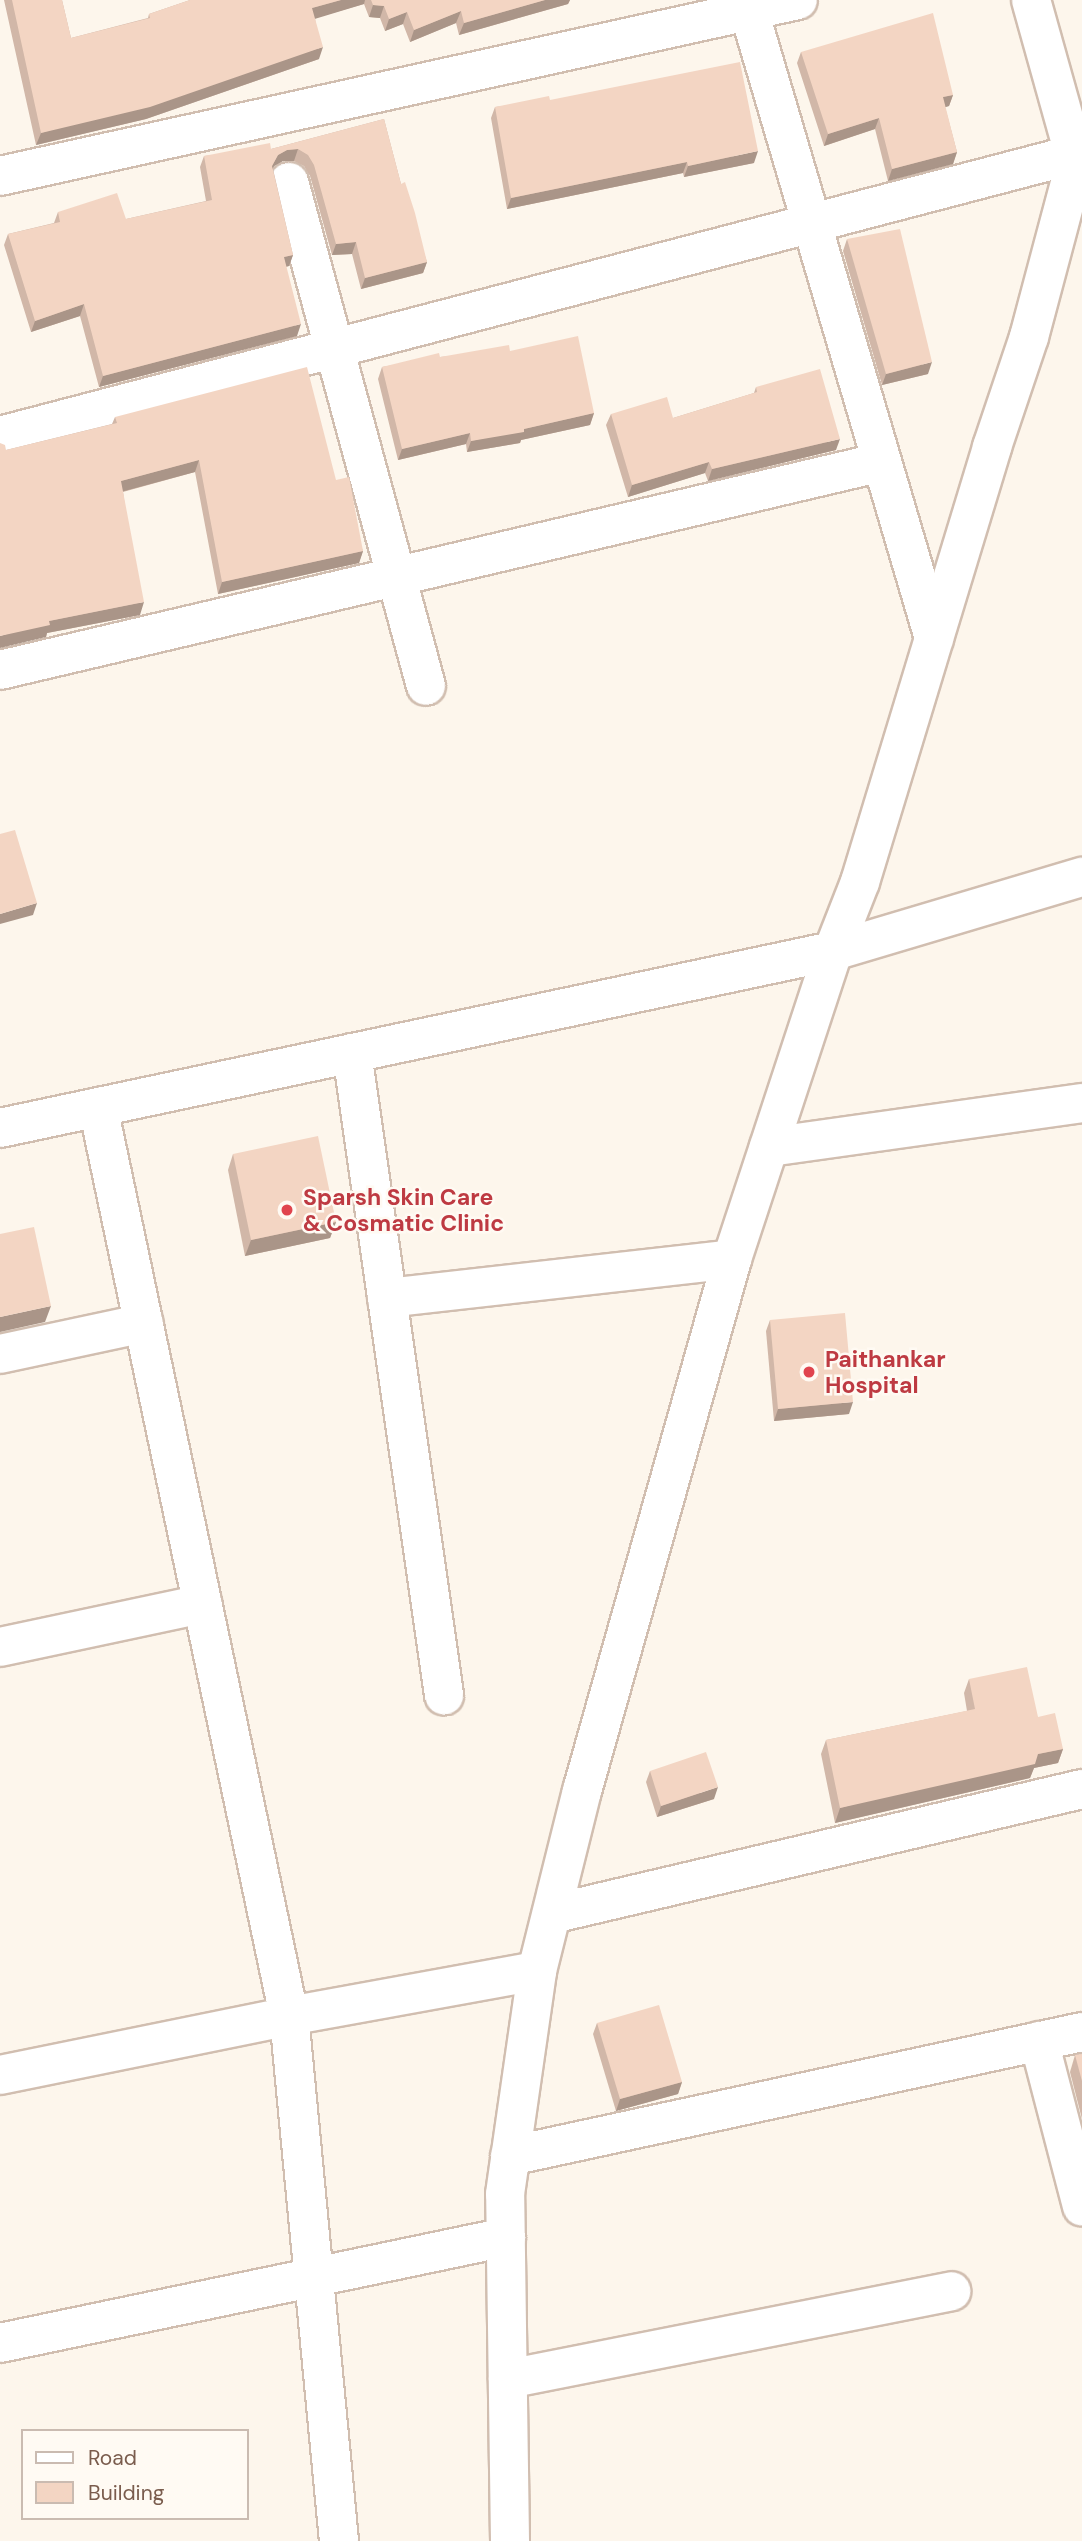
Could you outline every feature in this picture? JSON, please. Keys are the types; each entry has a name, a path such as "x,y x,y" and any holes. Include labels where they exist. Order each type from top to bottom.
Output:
{"street":[{"path":"0,176 798,0"},
{"path":"510,2541 505,2194 537,1971 582,1791 732,1259 833,951 860,882 1029,337 1080,160 1031,0"},
{"path":"749,11 934,638"},
{"path":"0,436 812,223 1080,160"},
{"path":"289,182 426,685"},
{"path":"0,670 882,462"},
{"path":"2,1121 98,1107 833,951 1082,877"},
{"path":"352,1053 444,1695"},
{"path":"769,1147 1082,1103"},
{"path":"98,1107 289,2016 339,2541"},
{"path":"387,1298 732,1259"},
{"path":"0,1354 144,1324"},
{"path":"0,1647 202,1604"},
{"path":"552,1914 1082,1789"},
{"path":"0,2075 289,2016 537,1971"},
{"path":"510,2156 1082,2032"},
{"path":"1040,2041 1082,2206"},
{"path":"0,2343 506,2237"},
{"path":"508,2379 951,2291"}],"building":[{"path":"12,0 62,0 71,38 150,18 149,14 190,0 341,0 312,8 323,47 150,107 41,133"},
{"path":"371,0 545,0 464,23 461,11 414,30 407,12 389,19 384,6 373,5"},
{"path":"933,13 953,95 943,97 957,152 892,169 879,118 828,134 801,52"},
{"path":"740,62 758,151 688,166 687,162 511,198 495,107 549,96 550,100"},
{"path":"384,119 401,184 405,182 415,213 427,262 365,278 356,242 336,244 314,165 308,155 298,149 287,150 278,155 272,166 293,255 284,257 301,324 103,376 84,304 35,321 8,234 60,222 58,212 117,193 126,219 212,200 204,156 270,143 271,149"},
{"path":"900,229 932,362 886,374 847,239"},
{"path":"578,336 594,413 524,429 524,432 471,441 470,433 402,449 382,367 439,353 440,357 509,345 510,351"},
{"path":"307,367 336,480 349,477 363,551 222,582 199,460 121,481 144,602 49,621 50,625 0,636 0,443 5,445 6,450 117,423 115,417"},
{"path":"820,369 840,439 712,469 709,462 632,485 611,414 667,397 673,418 757,392 756,387"},
{"path":"15,830 37,903 0,914 0,834"},
{"path":"318,1136 336,1222 251,1240 233,1154"},
{"path":"34,1227 51,1306 0,1317 0,1234"},
{"path":"845,1313 853,1402 778,1409 770,1320"},
{"path":"1027,1667 1038,1717 1055,1713 1063,1749 1038,1754 1035,1764 840,1808 826,1740 975,1709 969,1679"},
{"path":"706,1752 718,1787 661,1806 650,1771"},
{"path":"659,2005 682,2082 620,2099 597,2023"},
{"path":"1082,2054 1082,2081 1075,2055"}],"place":[{"name":"Sparsh Skin Care & Cosmatic Clinic","path":"287,1210"},
{"name":"Paithankar Hospital","path":"809,1372"}]}
